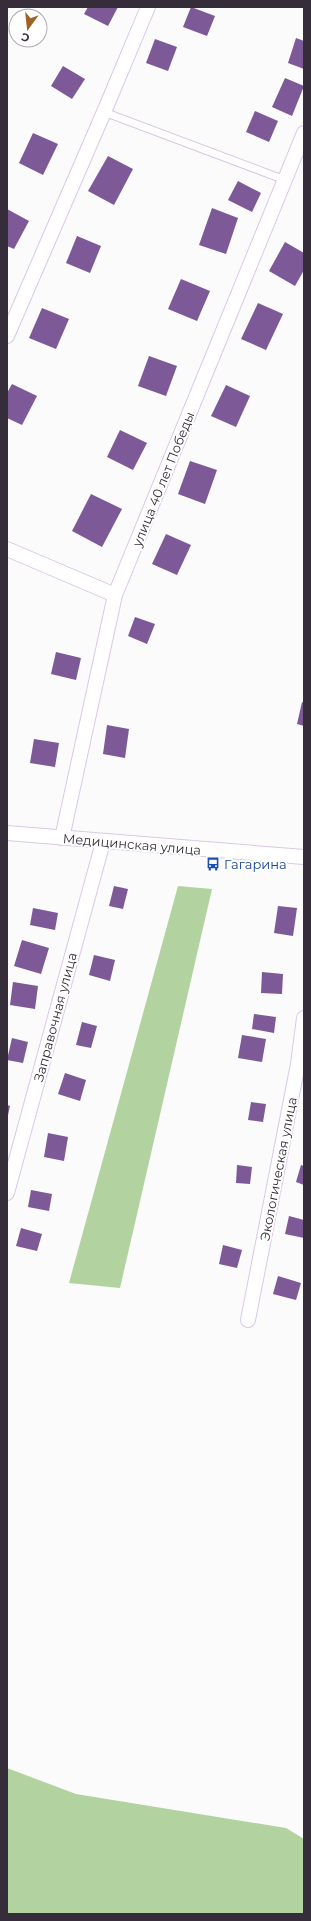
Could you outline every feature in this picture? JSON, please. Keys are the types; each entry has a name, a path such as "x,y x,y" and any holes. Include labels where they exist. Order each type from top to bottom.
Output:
{"street":[{"path":"7,336 148,7"},
{"name":"улица 40 лет Победы","path":"62,838 115,595 304,133"},
{"path":"7,549 115,595"},
{"name":"Медицинская улица","path":"7,833 304,858"},
{"name":"Заправочная улица","path":"7,1193 103,842"},
{"name":"Экологическая улица","path":"248,1320 301,1064 304,1018"}],"lane":[{"path":"104,112 285,180"}],"green space":[{"path":"178,886 212,889 120,1288 69,1283"},
{"path":"7,1768 76,1794 286,1828 304,1839 304,1914 7,1914"}],"building":[{"path":"88,7 118,7 108,26 84,14"},
{"path":"191,7 215,16 207,36 183,27"},
{"path":"296,38 304,41 304,69 288,63"},
{"path":"155,39 177,47 168,71 146,63"},
{"path":"63,66 85,79 72,99 51,86"},
{"path":"285,78 304,86 292,116 272,107"},
{"path":"255,111 278,121 269,142 246,132"},
{"path":"33,133 58,144 43,175 19,163"},
{"path":"108,156 133,169 114,205 88,191"},
{"path":"238,181 261,193 252,212 228,200"},
{"path":"212,208 238,218 226,254 199,245"},
{"path":"7,209 29,221 14,249 7,246"},
{"path":"77,236 101,246 90,273 66,263"},
{"path":"285,242 304,253 304,270 295,286 269,271"},
{"path":"181,279 210,291 197,321 168,309"},
{"path":"258,303 283,314 266,350 241,339"},
{"path":"42,308 69,319 56,349 29,338"},
{"path":"149,356 177,366 166,396 138,386"},
{"path":"12,384 37,396 22,425 7,418 7,393"},
{"path":"226,385 250,396 236,427 211,416"},
{"path":"120,430 147,443 133,470 107,457"},
{"path":"190,461 217,470 205,504 178,494"},
{"path":"91,494 122,509 102,547 72,531"},
{"path":"166,534 191,545 177,575 152,564"},
{"path":"135,617 155,624 147,644 128,636"},
{"path":"56,652 81,658 76,680 51,674"},
{"path":"302,702 304,703 304,726 297,724"},
{"path":"107,725 129,729 125,758 103,754"},
{"path":"34,739 59,743 55,767 30,763"},
{"path":"114,886 128,889 123,909 109,906"},
{"path":"278,906 297,908 293,936 274,933"},
{"path":"33,908 58,913 55,930 30,925"},
{"path":"22,940 49,948 41,974 14,966"},
{"path":"94,955 115,960 110,981 89,975"},
{"path":"262,972 283,974 282,994 261,993"},
{"path":"13,982 38,986 35,1009 10,1005"},
{"path":"254,1014 276,1017 274,1033 252,1029"},
{"path":"82,1022 97,1026 91,1048 76,1045"},
{"path":"242,1035 266,1039 262,1062 238,1058"},
{"path":"12,1038 28,1042 23,1063 7,1060"},
{"path":"65,1073 86,1080 80,1101 58,1094"},
{"path":"251,1102 266,1104 263,1122 248,1120"},
{"path":"7,1105 10,1106 8,1115 7,1115"},
{"path":"48,1133 68,1137 64,1161 44,1157"},
{"path":"237,1165 252,1167 250,1184 236,1183"},
{"path":"301,1165 304,1166 304,1185 296,1182"},
{"path":"31,1190 52,1194 49,1211 28,1207"},
{"path":"289,1216 304,1220 304,1238 285,1234"},
{"path":"21,1228 42,1234 37,1251 16,1246"},
{"path":"223,1245 242,1250 237,1268 219,1264"},
{"path":"278,1276 301,1283 296,1300 273,1294"}],"place":[{"name":"Гагарина","path":"213,864"}]}
